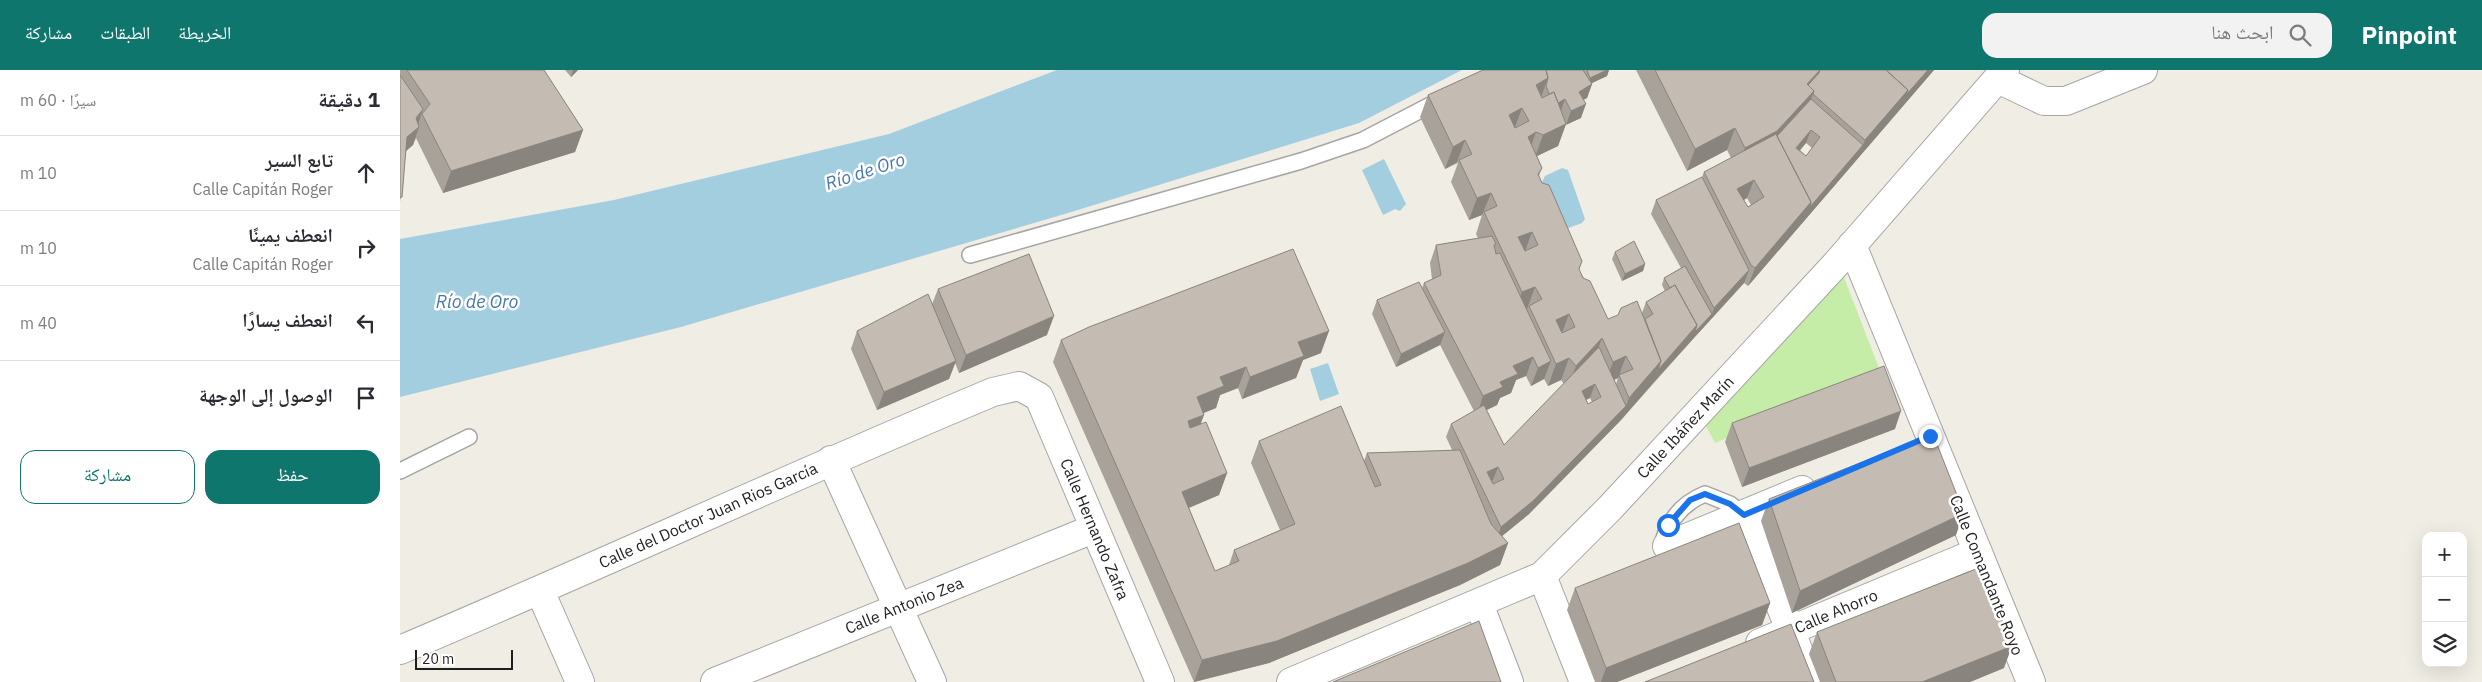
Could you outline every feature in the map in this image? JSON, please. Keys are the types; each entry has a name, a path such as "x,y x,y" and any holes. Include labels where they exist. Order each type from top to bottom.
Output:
{"street":[{"path":"2002,74 2044,101 2066,100 2143,70"},
{"name":"Calle Ibáñez Marín","path":"1291,682 1542,576 1610,508 1852,245 2002,74"},
{"name":"Calle Comandante Royo","path":"1852,245 1919,441 1978,552 2024,680"},
{"name":"Calle del Doctor Juan Rios García","path":"400,650 540,590 831,460 993,392 1019,386"},
{"name":"Calle Hernando Zafra","path":"1019,386 1039,397 1093,529 1160,682"},
{"path":"831,460 932,682"},
{"path":"1667,546 1826,480"},
{"path":"1744,515 1811,682"},
{"name":"Calle Antonio Zea","path":"715,682 1093,529"},
{"name":"Calle Ahorro","path":"1737,652 1978,552"},
{"path":"1542,576 1584,682"},
{"path":"540,590 580,682"},
{"path":"1479,604 1509,682"}],"lane":[{"path":"970,255 1301,161 1363,140 1457,91"},
{"path":"400,471 469,437"}],"green space":[{"path":"1843,275 1881,373 1715,443 1705,424"}],"water":[{"name":"Río de Oro","path":"1057,70 1462,70 1359,123 1068,213 681,327 400,397 400,239 614,200 889,134"},
{"path":"1384,159 1406,204 1400,211 1395,209 1383,215 1362,170"},
{"path":"1562,168 1568,170 1585,219 1582,223 1566,229 1542,182 1545,176"},
{"path":"1328,363 1339,394 1320,401 1310,369"}],"building":[{"path":"407,70 544,70 583,130 451,171 422,114 430,104"},
{"path":"1483,70 1546,70 1548,78 1536,85 1542,98 1554,92 1566,124 1543,135 1536,132 1528,137 1542,168 1538,174 1542,183 1549,185 1582,261 1579,269 1583,278 1590,281 1608,319 1618,315 1621,308 1637,301 1661,361 1629,398 1619,375 1633,369 1626,356 1613,362 1602,338 1576,366 1569,358 1556,364 1529,306 1542,299 1535,287 1522,292 1484,212 1497,206 1491,193 1477,198 1459,160 1472,154 1465,140 1453,147 1428,95","holes":["1522,108 1529,121 1515,128 1509,115","1532,232 1538,245 1525,251 1518,237","1569,314 1575,327 1562,333 1556,320"]},
{"path":"1546,70 1583,70 1592,84 1579,92 1586,104 1571,111 1565,99 1558,103 1554,92 1549,94 1546,86 1548,78"},
{"path":"1587,70 1607,70 1590,78"},
{"path":"1655,70 1820,70 1807,84 1814,91 1777,131 1745,148 1735,128 1695,149"},
{"path":"1820,70 1886,70 1908,90 1865,140 1813,94 1814,91 1808,85"},
{"path":"1886,70 1928,70 1906,95 1908,90"},
{"path":"400,75 423,109 416,118 419,127 407,137 402,197 400,198"},
{"path":"1811,99 1863,145 1810,207 1811,202 1777,136","holes":["1811,130 1820,137 1806,156 1796,148"]},
{"path":"1776,134 1811,202 1755,268 1751,265 1704,172","holes":["1754,180 1764,197 1748,207 1737,189"]},
{"path":"1702,177 1749,270 1714,308 1656,200"},
{"path":"1492,236 1496,244 1494,245 1496,254 1500,253 1551,361 1538,368 1533,357 1513,366 1518,374 1500,382 1503,387 1483,396 1424,283 1441,275 1436,245"},
{"path":"1634,241 1645,264 1625,274 1615,252"},
{"path":"1293,249 1329,331 1298,342 1304,356 1250,377 1246,367 1220,377 1224,386 1197,397 1204,415 1188,421 1190,428 1206,422 1227,473 1182,492 1215,571 1239,561 1234,550 1295,524 1259,441 1341,406 1375,487 1381,485 1367,453 1460,450 1491,524 1508,543 1468,563 1277,641 1202,660 1061,340 1089,327"},
{"path":"1029,254 1054,316 966,355 938,289"},
{"path":"1685,266 1712,314 1695,332 1697,325 1675,285 1670,288 1664,278"},
{"path":"1419,282 1445,332 1401,354 1377,300"},
{"path":"1675,285 1697,325 1658,370 1661,361 1645,319 1653,314 1646,302"},
{"path":"928,294 956,361 884,392 857,331"},
{"path":"1599,347 1626,406 1533,501 1501,527 1451,424 1484,405 1504,445","holes":["1595,384 1601,397 1588,404 1582,391","1498,467 1504,479 1493,484 1487,472"]},
{"path":"1884,366 1901,411 1749,468 1732,423"},
{"path":"1933,434 1964,513 1800,591 1769,499"},
{"path":"1739,523 1770,603 1606,668 1575,588"},
{"path":"1981,567 2012,646 1922,682 1836,682 1817,632"},
{"path":"1479,621 1501,682 1333,682"},
{"path":"1791,624 1814,682 1645,682"}],"route":[{"path":"1668,525 1690,500 1705,494 1719,498 1744,515 1930,436"}]}
